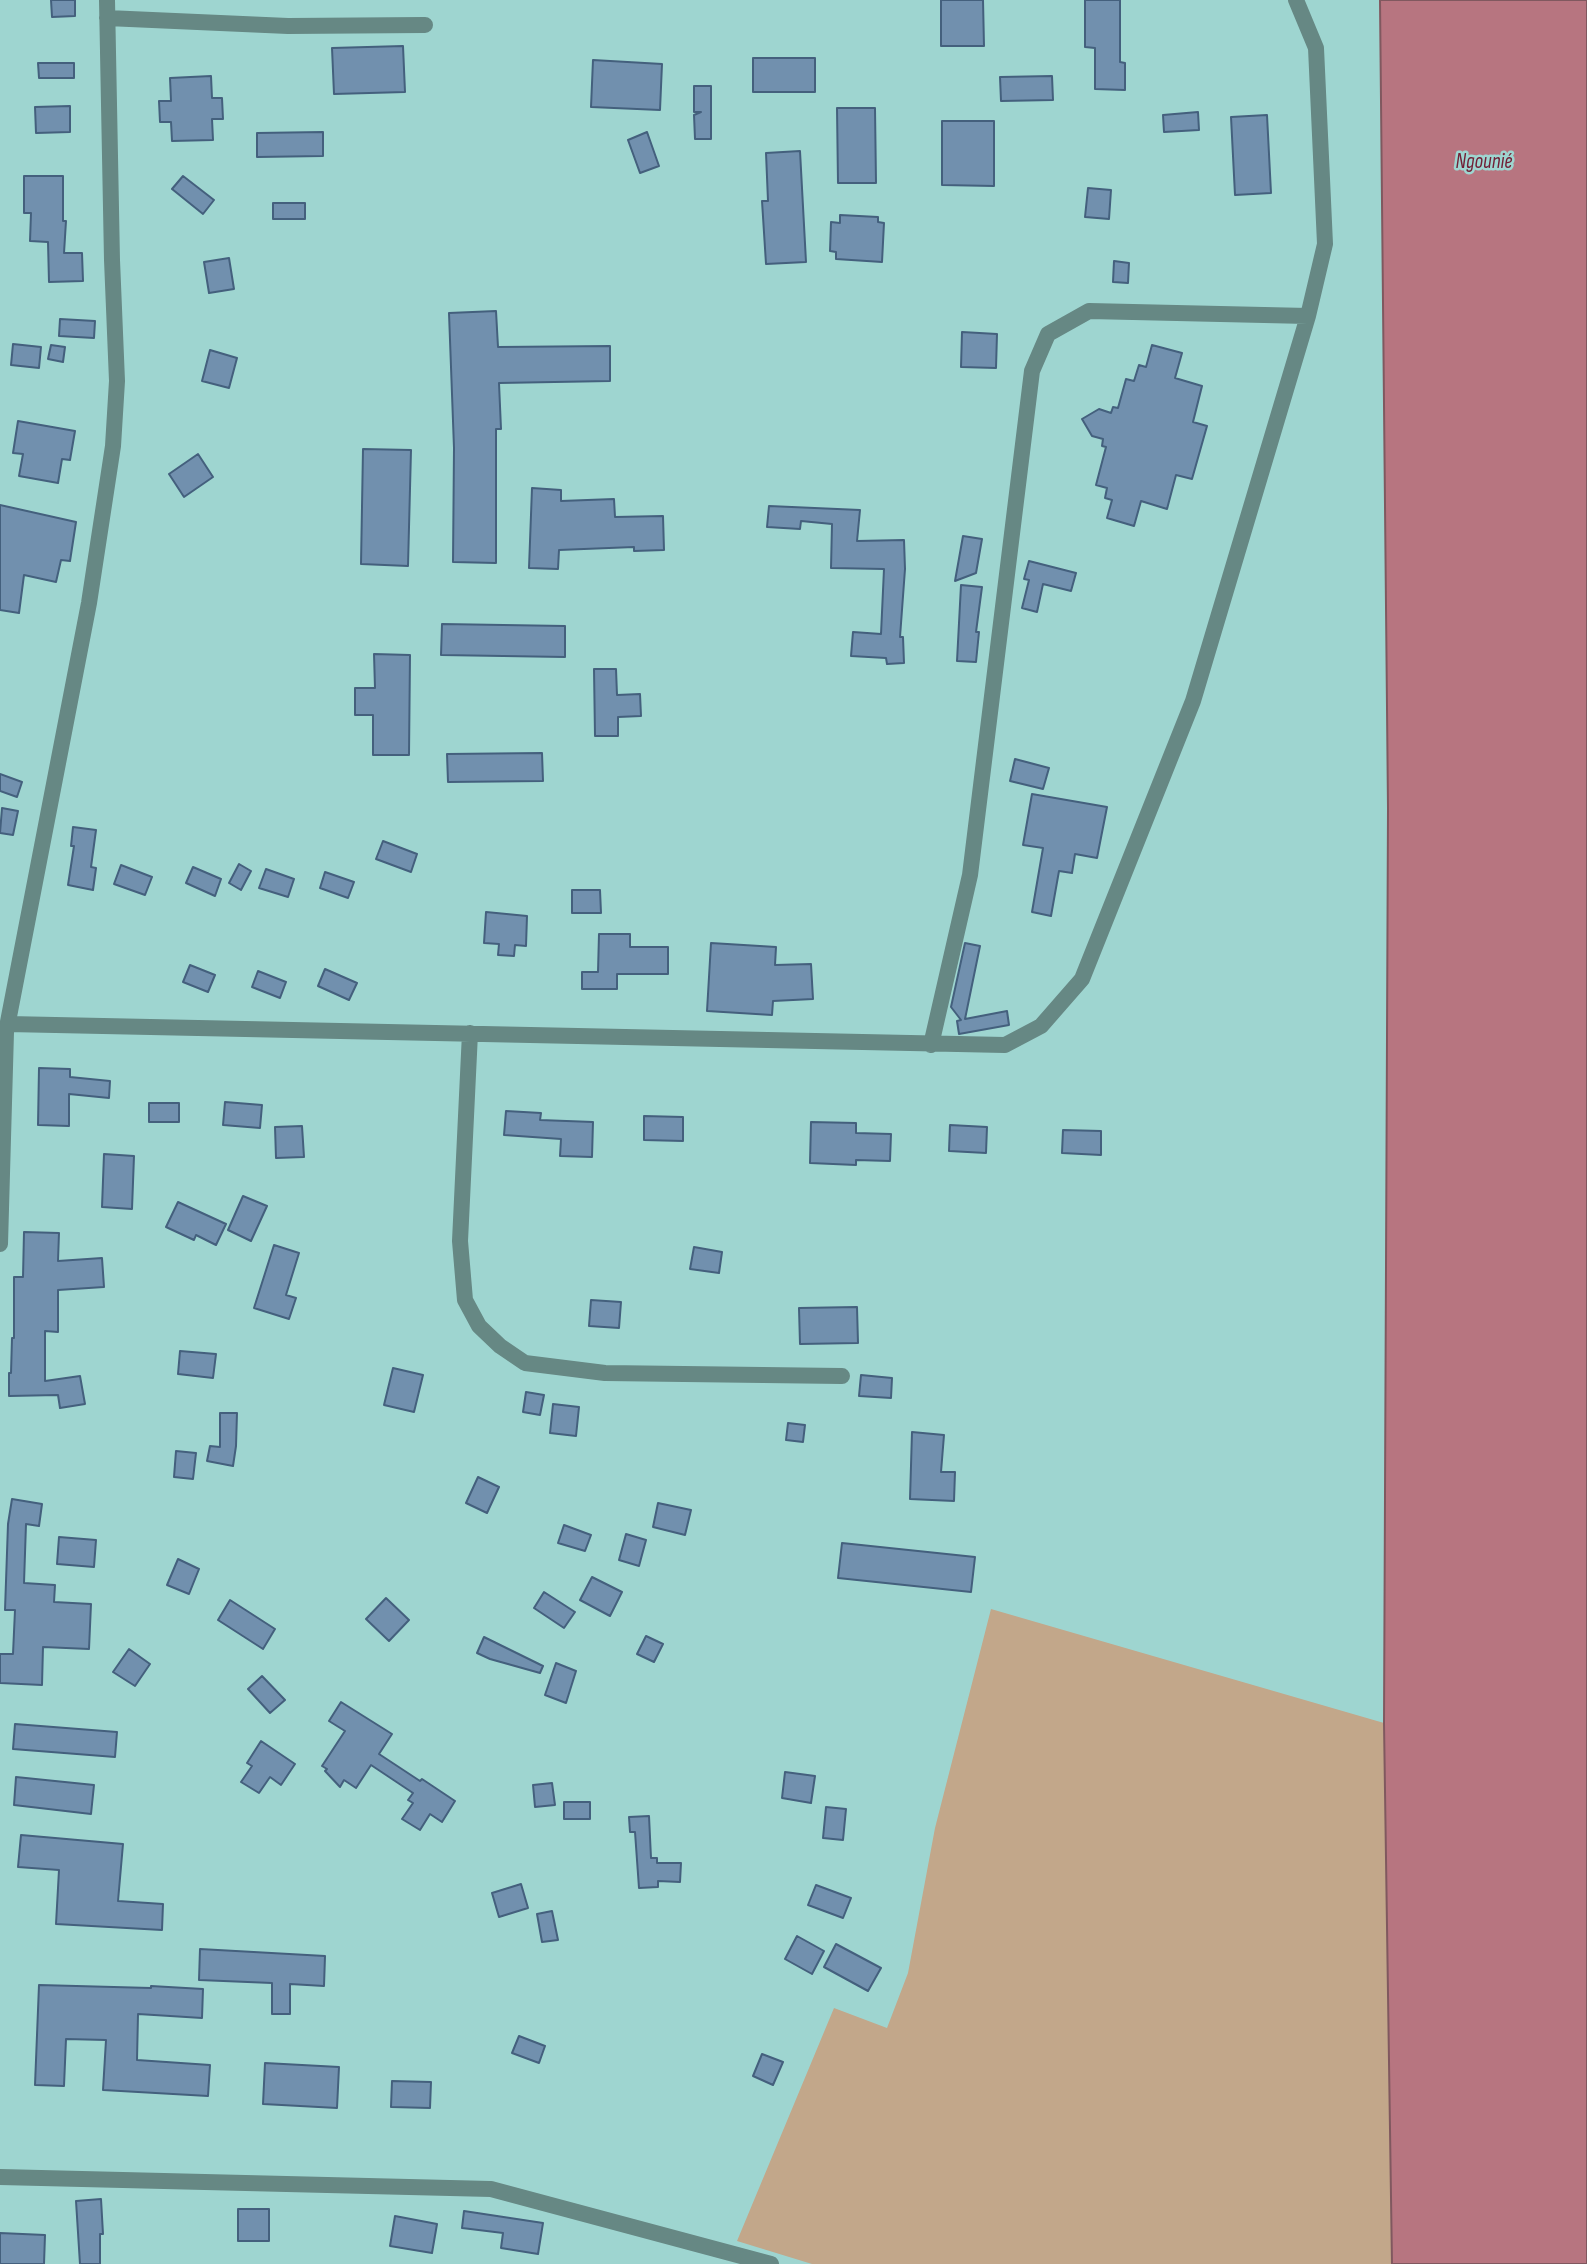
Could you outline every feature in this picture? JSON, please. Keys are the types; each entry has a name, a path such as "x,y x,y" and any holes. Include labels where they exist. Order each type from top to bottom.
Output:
{"street":[{"path":"0,1244 5,1029 89,603 113,446 117,381 107,0"},
{"path":"5,1029 470,1033 1005,1045 1041,1026 1082,979 1193,701 1307,316 1325,244 1316,48 1296,0"},
{"path":"107,18 288,26 425,24"},
{"path":"931,1045 970,876 1032,371 1048,334 1089,311 1307,316"},
{"path":"470,1033 460,1241 465,1300 479,1326 500,1346 525,1363 604,1373 842,1376"},
{"path":"0,2177 491,2189 771,2264"}],"shaded area":[{"path":"991,1609 1384,1723 1392,2264 812,2264 737,2241 834,2008 887,2028 908,1973 935,1828"}],"water":[{"name":"Ngounié","path":"1380,0 1587,0 1587,2264 1392,2264 1384,1723 1388,808"}],"building":[{"path":"51,0 75,0 75,16 52,17"},
{"path":"941,0 983,0 984,46 941,46"},
{"path":"1085,0 1120,0 1120,62 1125,63 1125,90 1095,89 1095,48 1085,47"},
{"path":"403,46 405,92 334,94 332,48"},
{"path":"753,58 815,58 815,92 753,92"},
{"path":"593,60 662,64 660,110 591,107"},
{"path":"38,63 74,63 74,78 39,78"},
{"path":"211,76 212,98 222,98 223,119 212,119 213,140 172,141 171,122 160,122 159,101 171,101 170,78"},
{"path":"1052,76 1053,100 1001,101 1000,77"},
{"path":"694,86 711,86 711,139 695,139 694,115 701,112 694,112"},
{"path":"70,106 70,132 36,133 35,107"},
{"path":"837,108 875,108 876,183 838,183"},
{"path":"1198,112 1199,130 1164,132 1163,115"},
{"path":"1267,115 1271,193 1235,195 1231,117"},
{"path":"942,121 994,121 994,186 942,185"},
{"path":"323,132 323,156 257,157 257,133"},
{"path":"647,132 659,166 640,173 628,140"},
{"path":"800,151 806,262 766,264 762,201 768,201 766,153"},
{"path":"24,176 63,176 63,221 66,221 64,253 82,253 83,281 49,282 48,242 30,241 31,213 24,213"},
{"path":"183,176 214,200 203,214 172,189"},
{"path":"1088,188 1111,190 1109,219 1085,217"},
{"path":"273,203 305,203 305,219 273,219"},
{"path":"840,215 878,217 878,222 884,223 882,262 836,259 836,252 830,251 831,222 840,223"},
{"path":"229,258 234,289 209,293 204,262"},
{"path":"1114,261 1129,263 1128,283 1113,282"},
{"path":"496,311 498,347 610,346 610,381 499,383 501,429 496,429 496,563 453,562 454,448 449,313"},
{"path":"60,319 95,321 94,338 59,336"},
{"path":"962,332 997,334 996,368 961,367"},
{"path":"13,344 41,347 39,368 11,365"},
{"path":"51,345 65,347 63,362 48,359"},
{"path":"1152,345 1182,353 1175,378 1202,386 1193,422 1207,426 1192,479 1176,475 1167,509 1141,501 1134,526 1107,518 1112,500 1105,498 1107,488 1096,485 1106,447 1102,446 1103,439 1092,436 1082,419 1099,409 1111,413 1113,407 1118,408 1126,379 1134,381 1139,365 1146,367"},
{"path":"210,350 237,358 229,388 202,381"},
{"path":"18,421 75,431 70,460 62,459 58,483 19,476 23,454 13,453"},
{"path":"363,449 411,450 408,566 361,564"},
{"path":"198,454 213,477 184,497 169,474"},
{"path":"532,488 561,490 561,501 614,499 615,517 663,516 664,550 634,551 634,547 559,550 558,569 529,568"},
{"path":"0,505 76,522 70,561 61,560 56,582 24,575 19,613 0,610"},
{"path":"769,506 860,510 857,541 904,540 905,569 900,637 903,637 904,663 887,664 886,658 851,656 853,632 881,634 884,569 831,568 832,524 801,521 800,529 767,527"},
{"path":"963,536 982,539 976,573 955,581"},
{"path":"1029,561 1076,573 1071,591 1043,584 1037,612 1022,608 1029,580 1024,579"},
{"path":"961,585 982,587 976,632 979,632 976,662 957,661"},
{"path":"442,624 565,626 565,657 441,655"},
{"path":"374,654 410,655 409,755 373,755 373,715 355,715 355,688 375,688"},
{"path":"594,669 616,669 617,695 640,694 641,716 618,717 618,736 595,736"},
{"path":"542,753 543,781 448,782 447,754"},
{"path":"1015,759 1049,768 1043,789 1010,781"},
{"path":"0,774 22,782 17,797 0,791"},
{"path":"1032,794 1107,807 1097,858 1075,854 1072,873 1059,871 1051,916 1032,912 1043,848 1023,845"},
{"path":"2,808 18,811 13,835 0,833"},
{"path":"73,827 96,830 91,867 96,868 93,890 68,885 74,846 71,846"},
{"path":"383,841 417,854 411,872 376,859"},
{"path":"239,864 251,871 241,890 229,883"},
{"path":"121,865 152,877 145,895 114,884"},
{"path":"193,867 221,879 215,896 186,883"},
{"path":"266,869 294,879 288,897 259,888"},
{"path":"325,872 354,882 348,898 320,888"},
{"path":"572,890 600,890 601,913 572,913"},
{"path":"486,912 527,916 526,946 515,945 514,956 498,955 499,944 484,943"},
{"path":"599,934 630,934 630,947 668,947 668,974 617,974 617,989 582,989 582,972 598,972"},
{"path":"711,943 776,947 775,965 811,964 813,999 773,1001 772,1015 707,1011"},
{"path":"965,943 980,946 965,1019 1007,1011 1009,1025 959,1034 957,1021 961,1020 951,1007"},
{"path":"190,965 215,975 208,992 183,982"},
{"path":"325,969 357,983 349,1000 318,986"},
{"path":"258,971 286,982 280,998 252,987"},
{"path":"39,1068 70,1069 70,1077 110,1081 109,1098 69,1094 69,1126 38,1125"},
{"path":"225,1102 262,1105 260,1128 223,1125"},
{"path":"149,1103 179,1103 179,1122 149,1122"},
{"path":"506,1111 541,1113 540,1120 593,1122 592,1157 560,1156 561,1139 504,1135"},
{"path":"644,1116 683,1117 683,1141 644,1140"},
{"path":"811,1122 856,1123 856,1133 891,1134 890,1161 856,1160 856,1165 810,1163"},
{"path":"950,1125 987,1127 986,1153 949,1151"},
{"path":"302,1126 304,1157 276,1158 275,1127"},
{"path":"1063,1130 1101,1131 1101,1155 1062,1153"},
{"path":"104,1154 134,1156 132,1209 102,1207"},
{"path":"243,1196 267,1206 251,1241 228,1230"},
{"path":"178,1202 226,1224 216,1245 196,1235 194,1240 166,1227"},
{"path":"24,1232 59,1233 58,1261 102,1258 104,1287 58,1290 58,1332 45,1331 45,1381 80,1376 85,1404 60,1408 58,1395 9,1396 14,1338 14,1277 23,1277"},
{"path":"274,1245 299,1253 286,1295 296,1298 289,1319 254,1308"},
{"path":"694,1247 722,1252 719,1273 690,1269"},
{"path":"591,1300 621,1302 619,1328 589,1326"},
{"path":"857,1307 858,1343 800,1344 799,1308"},
{"path":"180,1351 216,1354 213,1378 178,1374"},
{"path":"393,1368 423,1375 414,1412 384,1405"},
{"path":"861,1375 892,1378 891,1398 859,1396"},
{"path":"526,1392 544,1395 540,1415 523,1412"},
{"path":"553,1404 579,1407 576,1436 550,1433"},
{"path":"220,1413 237,1413 233,1466 207,1461 210,1446 220,1447"},
{"path":"788,1423 805,1425 803,1442 786,1440"},
{"path":"912,1432 944,1435 941,1472 955,1472 954,1501 910,1499"},
{"path":"176,1451 196,1453 193,1479 174,1477"},
{"path":"478,1477 499,1487 487,1513 466,1503"},
{"path":"12,1499 42,1504 39,1526 26,1524 24,1583 55,1585 54,1602 91,1604 89,1649 43,1647 42,1685 0,1683 0,1654 13,1654 15,1610 5,1610 8,1524"},
{"path":"658,1503 691,1510 685,1535 653,1527"},
{"path":"564,1525 591,1535 585,1551 558,1543"},
{"path":"626,1534 646,1540 639,1566 619,1560"},
{"path":"59,1537 96,1540 94,1567 57,1564"},
{"path":"842,1543 975,1557 971,1592 838,1578"},
{"path":"178,1559 199,1569 189,1594 167,1585"},
{"path":"592,1577 622,1592 610,1616 580,1600"},
{"path":"544,1592 575,1612 564,1628 534,1608"},
{"path":"386,1598 409,1620 389,1641 366,1619"},
{"path":"230,1600 275,1629 263,1649 218,1620"},
{"path":"646,1636 663,1644 654,1662 637,1654"},
{"path":"484,1637 543,1666 540,1673 477,1653"},
{"path":"129,1649 150,1664 135,1686 113,1672"},
{"path":"556,1663 576,1671 566,1703 545,1695"},
{"path":"262,1676 285,1700 270,1713 248,1689"},
{"path":"341,1702 392,1734 379,1754 455,1801 442,1822 430,1814 420,1830 402,1819 413,1803 408,1800 413,1793 371,1765 356,1788 344,1780 340,1787 325,1771 327,1769 322,1766 345,1731 329,1721"},
{"path":"15,1724 117,1732 115,1757 13,1749"},
{"path":"261,1741 295,1764 281,1785 270,1777 259,1793 241,1782 252,1766 247,1763"},
{"path":"785,1772 815,1776 811,1803 782,1798"},
{"path":"16,1777 94,1785 91,1814 14,1805"},
{"path":"552,1783 555,1805 535,1807 533,1785"},
{"path":"564,1802 590,1802 590,1819 564,1819"},
{"path":"826,1807 846,1809 843,1840 823,1838"},
{"path":"649,1816 651,1858 657,1858 657,1863 681,1863 680,1882 658,1881 658,1887 639,1888 635,1832 630,1832 629,1817"},
{"path":"21,1835 123,1844 118,1901 163,1904 162,1930 56,1924 59,1870 18,1867"},
{"path":"521,1884 528,1908 499,1917 492,1893"},
{"path":"816,1885 851,1898 843,1918 808,1905"},
{"path":"552,1911 558,1940 542,1942 537,1914"},
{"path":"797,1936 824,1951 812,1974 785,1959"},
{"path":"836,1944 881,1968 868,1991 824,1967"},
{"path":"200,1949 325,1956 324,1986 290,1984 290,2014 272,2014 272,1983 199,1980"},
{"path":"39,1985 203,1989 202,2018 138,2014 137,2060 210,2065 208,2096 103,2090 106,2040 66,2039 64,2086 35,2085"},
{"path":"519,2036 545,2046 539,2063 512,2053"},
{"path":"762,2054 783,2062 773,2085 753,2076"},
{"path":"265,2063 339,2067 337,2108 263,2104"},
{"path":"392,2081 431,2082 430,2108 391,2107"},
{"path":"101,2199 103,2234 100,2234 100,2264 80,2264 76,2201"},
{"path":"238,2209 269,2209 269,2241 238,2241"},
{"path":"464,2211 543,2223 538,2254 501,2248 503,2233 462,2228"},
{"path":"395,2216 437,2224 432,2253 390,2246"},
{"path":"0,2233 45,2235 44,2264 0,2264"}]}
